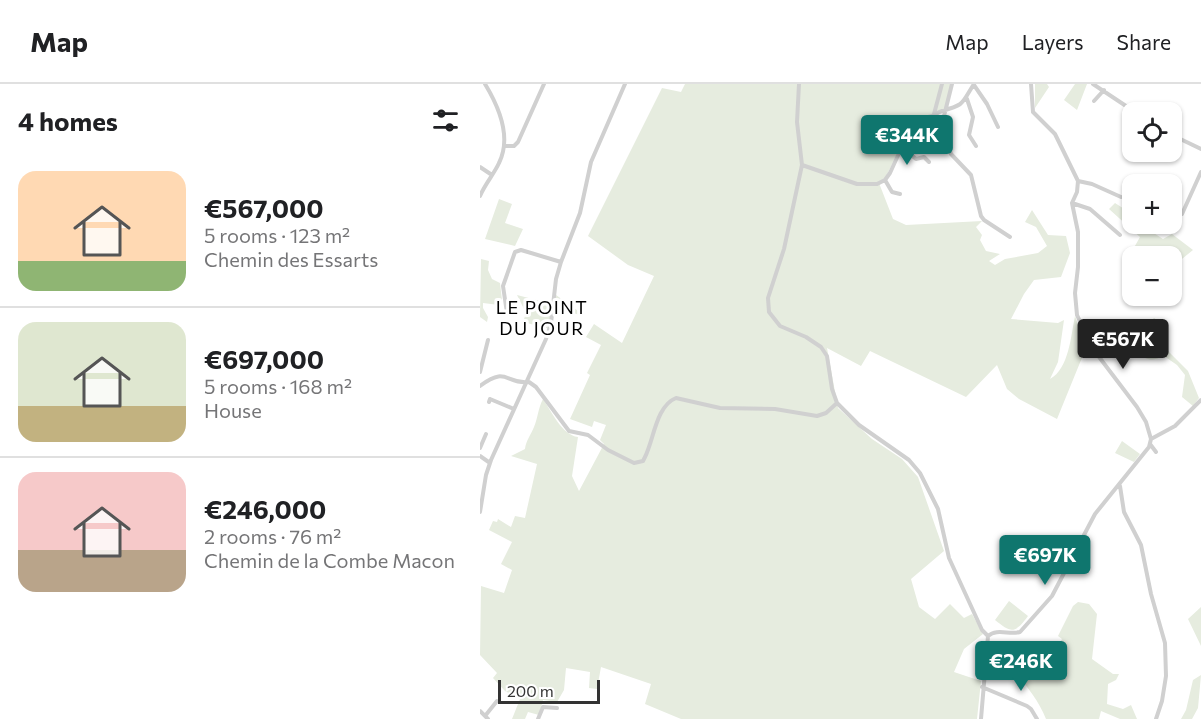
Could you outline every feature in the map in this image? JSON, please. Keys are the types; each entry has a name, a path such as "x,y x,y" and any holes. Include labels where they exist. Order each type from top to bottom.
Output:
{"street":[{"path":"480,196 498,165 505,146 497,106 485,84"},
{"path":"505,146 513,146 518,142 544,84"},
{"path":"480,512 484,481 490,463 549,331 556,279 580,213 591,162 625,84"},
{"path":"799,84 797,122 802,165 787,238 768,298 771,317 780,326 812,340 824,351 837,402 859,425 909,460 920,473 938,509 949,558 982,630 988,636"},
{"path":"934,114 942,84"},
{"path":"952,84 944,116 951,154 970,175 981,216 1010,237"},
{"path":"802,165 865,186 877,184 885,180 914,120 956,108 967,99 974,84"},
{"path":"974,84 998,127"},
{"path":"1031,84 1033,112 1055,134 1078,181 1077,192 1072,204 1078,232 1075,294 1077,315 1093,349 1137,407 1146,423 1150,441 1156,452"},
{"path":"1093,84 1122,103"},
{"path":"1094,102 1104,90"},
{"path":"967,99 973,117 969,135 976,146"},
{"path":"1182,140 1201,149"},
{"path":"902,147 916,159 924,157 929,162"},
{"path":"480,167 492,175"},
{"path":"1182,214 1201,172"},
{"path":"885,180 892,192 900,194"},
{"path":"1078,181 1092,184 1121,197"},
{"path":"1072,204 1090,209 1120,235"},
{"path":"507,313 503,286 515,252 520,250 561,261"},
{"path":"480,372 488,340"},
{"path":"480,386 490,378 501,375 522,383 529,382 536,387 569,431 588,435 605,448 634,463 643,461 663,411 669,402 676,398 720,408 775,410 817,416 825,413 837,402"},
{"path":"489,402 490,399 514,409"},
{"path":"981,719 988,636 994,632 1016,633 1027,626 1052,596 1095,514 1119,486 1150,441 1175,426 1201,400"},
{"path":"480,448 486,434"},
{"path":"480,456 490,463"},
{"path":"1119,486 1124,512 1141,545 1151,594 1165,643 1166,676 1156,719"},
{"path":"982,687 1027,706 1037,719"},
{"path":"480,711 486,718 497,700"},
{"path":"538,719 543,707 557,708"}],"shaded area":[{"path":"685,84 952,84 947,110 914,117 885,179 879,183 893,219 906,225 982,221 976,227 982,235 980,240 986,251 1000,254 989,261 995,265 1005,259 1038,253 1047,246 1036,227 1025,222 1032,210 1048,235 1066,236 1070,253 1061,277 1034,280 1011,319 1058,323 1064,320 1058,362 1050,379 1061,368 1065,360 1075,316 1082,336 1088,343 1057,419 1019,399 1007,389 997,365 966,397 870,351 861,366 827,348 838,408 872,439 902,459 918,477 944,551 911,579 919,607 935,619 950,604 964,618 972,614 983,634 964,649 954,672 981,681 977,719 681,719 645,704 651,684 601,667 597,689 589,688 590,672 566,668 564,690 557,702 543,700 539,715 528,712 525,719 512,719 520,699 505,691 493,678 497,673 480,655 481,586 504,593 512,570 501,564 512,542 489,530 493,521 497,522 498,519 511,527 515,516 525,518 537,464 511,456 525,449 543,399 562,428 578,437 572,476 579,491 604,444 600,440 606,425 594,421 592,427 570,419 590,375 587,373 601,345 586,337 594,324 622,343 654,276 628,265 588,236 662,88 681,92"},
{"path":"1035,84 1047,84 1049,87 1035,108"},
{"path":"1075,84 1087,84 1077,110 1064,100"},
{"path":"499,199 512,204 505,223 523,229 515,246 485,239"},
{"path":"1115,203 1122,208 1122,221 1109,209"},
{"path":"1137,234 1155,234 1163,239 1172,234 1193,250 1182,259 1182,246 1135,246 1140,237"},
{"path":"481,259 489,261 488,270 492,279 500,283 502,300 499,305 483,303 488,317 487,322 480,317"},
{"path":"517,295 552,304 550,329 523,322 526,313"},
{"path":"556,295 581,313 579,315 555,306"},
{"path":"1154,318 1157,320 1165,348 1188,371 1199,398 1193,406 1182,397 1185,375 1177,365 1164,356 1151,360 1138,354 1131,357 1123,351"},
{"path":"1122,441 1140,454 1134,462 1115,453"},
{"path":"1009,601 1028,616 1020,626 1013,630 995,620"},
{"path":"1078,602 1089,604 1097,614 1092,659 1113,674 1119,674 1116,680 1108,684 1107,704 1123,709 1131,705 1137,719 1120,719 1101,711 1099,719 1046,719 1034,696 1006,663 1040,645 1055,652 1062,639 1058,636 1073,606"},
{"path":"1201,607 1201,646 1188,619"},
{"path":"1201,675 1198,708 1192,719 1181,719 1186,710 1193,680"}],"district":[{"name":"LE POINT DU JOUR","path":"542,318"}]}
